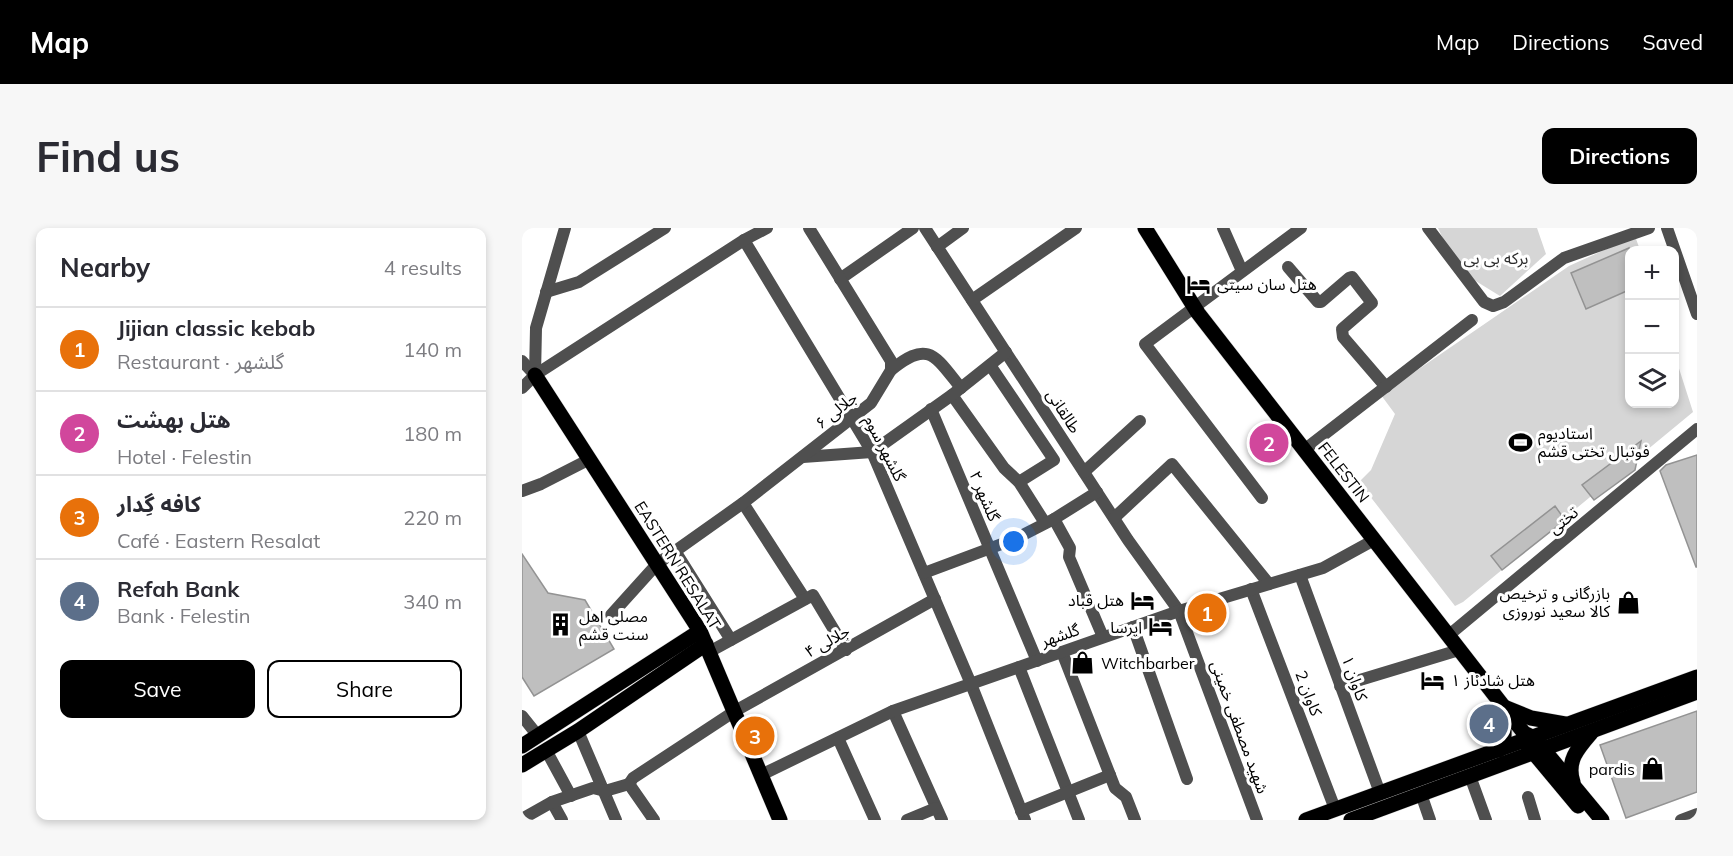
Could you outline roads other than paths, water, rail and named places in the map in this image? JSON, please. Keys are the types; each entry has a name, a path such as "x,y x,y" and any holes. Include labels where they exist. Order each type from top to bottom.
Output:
{"main road":[{"name":"FELESTIN","path":"1145,228 1194,306 1589,820"},
{"name":"EASTERN RESALAT","path":"536,375 705,642 780,820"},
{"path":"522,746 542,743 578,731 705,642"},
{"path":"522,765 542,743 705,642"},
{"path":"1351,820 1372,816 1420,794 1470,776 1569,724 1697,677"},
{"path":"1306,820 1498,750 1593,731 1697,692"},
{"path":"1498,750 1504,737 1504,707 1531,718 1569,724"},
{"path":"1572,782 1570,773 1572,758 1593,731"},
{"name":"FELESTIN","path":"1531,743 1572,782 1602,820"}],"street":[{"path":"536,375 536,328 565,228"},
{"path":"546,292 579,282 665,228"},
{"path":"809,228 891,361 891,370"},
{"path":"840,279 913,228"},
{"name":"طالقانی","path":"925,228 1114,518 1179,611"},
{"path":"937,247 963,228"},
{"path":"972,300 1076,228"},
{"path":"1223,228 1242,271"},
{"path":"1262,498 1145,344 1301,228"},
{"path":"1428,228 1484,302 1493,306 1504,302 1564,258 1649,228"},
{"path":"1666,228 1697,294"},
{"path":"1674,228 1697,314"},
{"path":"522,388 536,375 763,229"},
{"name":"گلشهر سوم","path":"744,240 872,452 971,684 1023,816"},
{"path":"1288,267 1318,302 1321,302 1350,277 1359,285 1372,303 1342,329 1341,333 1386,387"},
{"path":"1304,450 1472,320"},
{"path":"891,370 914,354 924,352 940,362 1004,468 1019,482 1070,548 1069,557 1103,637"},
{"path":"803,457 872,452 1006,352"},
{"path":"522,361 536,375"},
{"path":"990,365 1054,459 1019,482"},
{"name":"جلالی ۶","path":"611,615 657,564 743,503 871,403 891,370"},
{"name":"گلشهر ۲","path":"931,409 1037,661"},
{"path":"1084,472 1140,421"},
{"name":"تختی","path":"1449,635 1697,429"},
{"path":"522,491 590,459"},
{"path":"1114,518 1172,464 1269,584"},
{"path":"924,573 990,550 1049,521 1097,492"},
{"path":"743,503 805,599"},
{"name":"گلشهر","path":"761,775 893,711 1179,611 1323,568 1374,540"},
{"path":"675,551 731,640"},
{"name":"کاوان ۱","path":"1300,575 1380,793"},
{"name":"کاوان 2","path":"1251,589 1335,809"},
{"path":"705,642 731,640 813,595 846,650"},
{"name":"جلالی ۴","path":"628,784 633,778 735,711 935,599"},
{"name":"شهید مصطفی خمینی","path":"1179,611 1257,820"},
{"path":"1133,627 1187,779"},
{"path":"1340,686 1459,650"},
{"path":"1062,652 1115,788 1126,797 1135,820"},
{"path":"1019,667 1079,820"},
{"path":"893,711 942,820"},
{"path":"522,716 542,743 571,796"},
{"path":"578,731 616,820"},
{"path":"838,738 875,820"},
{"path":"1023,816 1068,792 1110,775"},
{"path":"1470,776 1486,820"},
{"path":"522,819 552,802 592,788 605,791 628,784 654,820"},
{"path":"1420,794 1430,820"},
{"path":"1528,797 1535,820"},
{"path":"552,802 562,820"},
{"path":"908,820 936,808"},
{"path":"1681,820 1697,814"}],"place":[{"name":"هتل سان سیتی","path":"1199,284"},
{"name":"استادیوم فوتبال تختی قشم","path":"1520,442"},
{"name":"هتل بهشت","path":"1269,443"},
{"name":"هتل قباد","path":"1142,600"},
{"name":"بازرگانی و ترخیص کالا سعید نوروزی","path":"1628,602"},
{"name":"Jijian classic kebab","path":"1207,613"},
{"name":"مصلی اهل سنت قشم","path":"561,625"},
{"name":"ایرسا","path":"1160,627"},
{"name":"Witchbarber","path":"1083,663"},
{"name":"هتل شادناز ۱","path":"1433,680"},
{"name":"Refah Bank","path":"1489,724"},
{"name":"کافه گِدار","path":"755,736"},
{"name":"pardis","path":"1653,769"}],"park label":[{"name":"برکه بی بی","path":"1496,258"}]}
